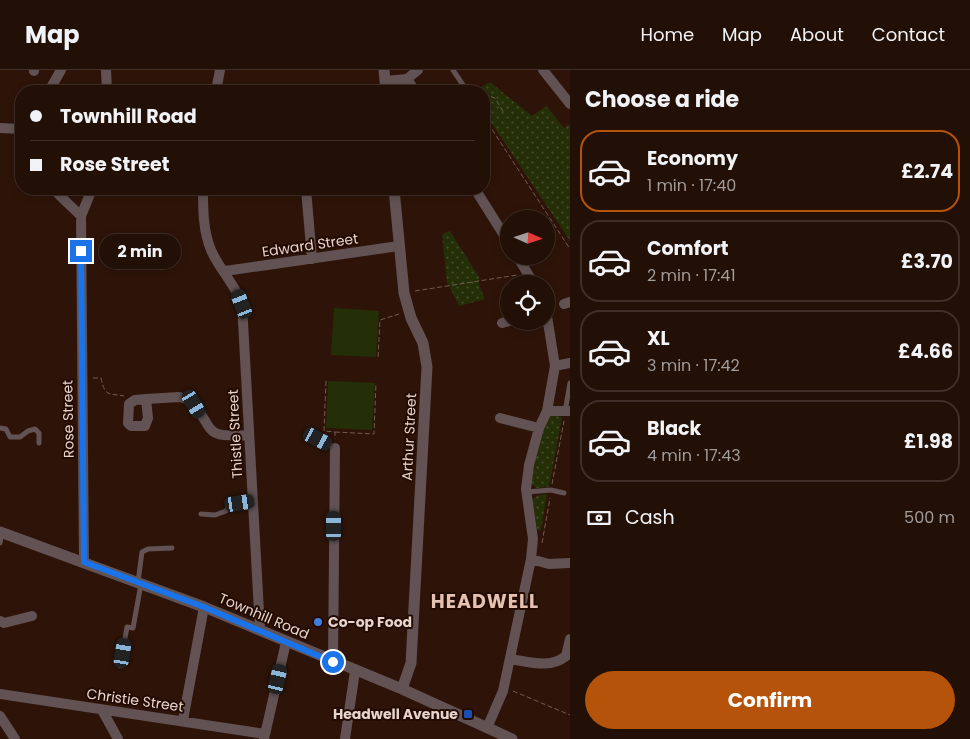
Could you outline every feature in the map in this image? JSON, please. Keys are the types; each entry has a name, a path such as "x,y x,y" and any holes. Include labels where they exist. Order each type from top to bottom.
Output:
{"street":[{"path":"52,85 61,70"},
{"path":"106,70 107,85"},
{"path":"217,85 220,70"},
{"path":"385,81 407,78 418,70"},
{"path":"543,70 570,104"},
{"path":"407,78 411,85"},
{"path":"0,128 15,129"},
{"path":"60,195 81,216 90,195"},
{"name":"Thistle Street","path":"203,195 204,223 211,250 236,289 242,304 260,630"},
{"path":"307,195 312,259"},
{"name":"Arthur Street","path":"395,195 404,293 409,311 423,342 427,367 411,663 402,690"},
{"path":"479,195 500,229"},
{"name":"Rose Street","path":"81,216 84,562"},
{"name":"Edward Street","path":"224,271 399,246"},
{"path":"523,265 528,273"},
{"path":"485,734 504,688 531,559 533,539 526,492 529,465 539,428 547,411 554,366 549,330"},
{"path":"554,366 570,363"},
{"path":"146,399 148,418 145,426 134,428 128,423 127,408 131,401 146,399 185,397 191,400 209,428 215,433 222,436 249,435"},
{"path":"547,411 567,412"},
{"path":"500,418 539,428"},
{"path":"333,662 335,448"},
{"name":"Townhill Road","path":"1,536 84,562 204,607 402,690 485,734 512,739"},
{"path":"531,559 549,564 570,563"},
{"path":"183,720 204,607"},
{"path":"0,622 32,616"},
{"path":"510,659 550,665 557,663 566,656 570,639"},
{"path":"265,737 286,642"},
{"path":"345,739 355,671"},
{"name":"Christie Street","path":"0,694 183,720 265,737"},
{"path":"102,710 118,739"},
{"path":"0,716 15,739"}],"lane":[{"path":"453,70 463,85"},
{"path":"567,412 570,384"},
{"path":"0,428 6,429 10,437 20,438 28,431 35,429 39,432 40,443"},
{"path":"318,439 335,448"},
{"path":"526,492 551,490 564,493"},
{"path":"201,514 215,515 226,511 230,504 253,501"},
{"path":"120,666 127,627 133,628 142,552 148,549 172,548"}],"path":[{"path":"490,96 495,98 504,113"},
{"path":"490,126 570,249"},
{"path":"404,293 528,273"},
{"path":"378,357 380,320 409,311"},
{"path":"81,377 101,378 103,390 107,394 123,396 131,401"},
{"path":"326,381 324,431 374,434 376,383"},
{"path":"542,543 567,412"},
{"path":"335,432 335,448"},
{"path":"504,688 570,715"}],"green space":[{"path":"490,82 532,116 546,106 564,128 570,124 570,241 555,218 555,210 549,210 490,121 490,85 485,85"},
{"path":"450,231 479,277 479,285 485,299 459,306 447,282 442,234"},
{"path":"334,308 379,311 376,357 331,355"},
{"path":"328,381 375,383 372,430 326,428"},
{"path":"551,415 562,417 549,487 536,488 531,483 536,455 547,419"},
{"path":"547,494 541,530 537,530 532,500 536,496"}],"place":[{"name":"Co-op Food","path":"318,622"},
{"name":"Headwell Avenue","path":"468,714"}],"district":[{"name":"HEADWELL","path":"485,601"}],"route":[{"path":"81,251 84,562 204,607 333,662"}]}
